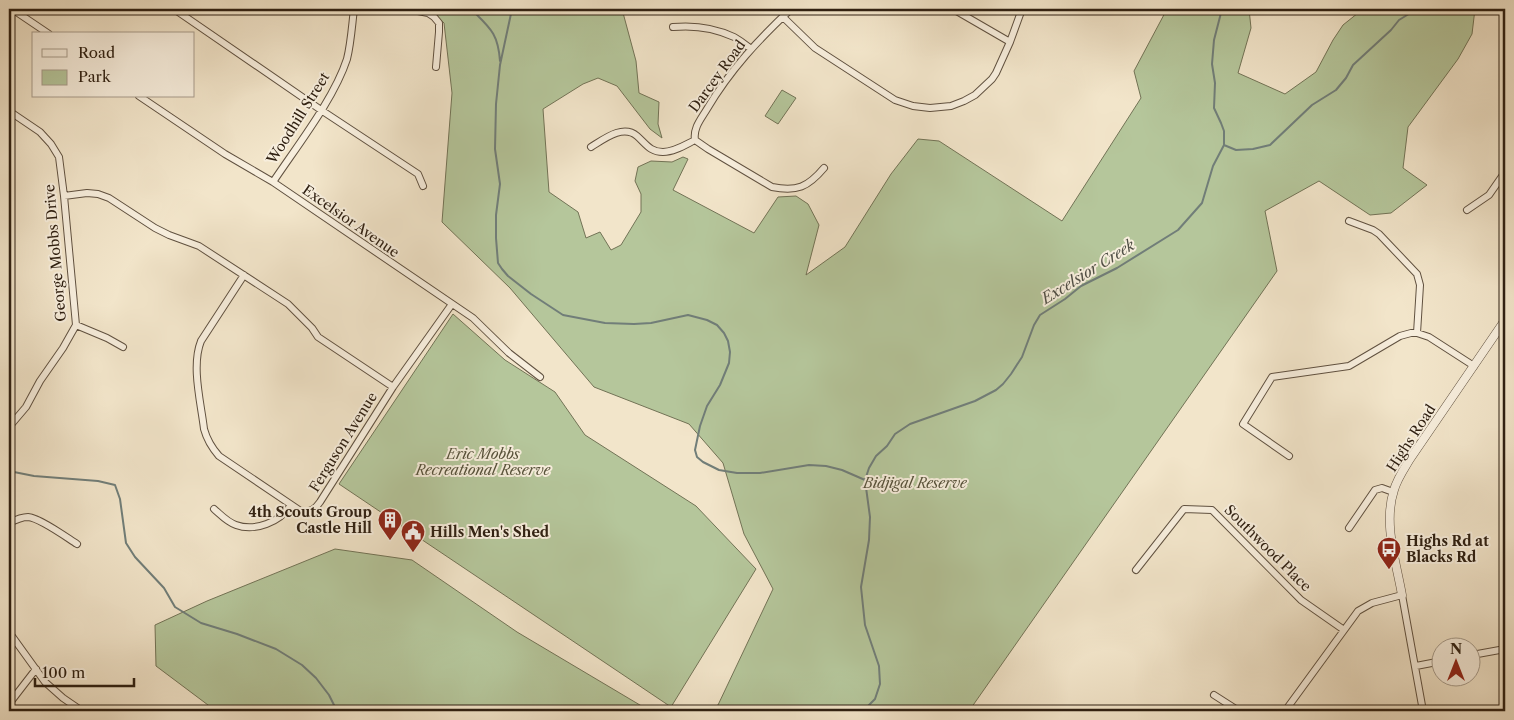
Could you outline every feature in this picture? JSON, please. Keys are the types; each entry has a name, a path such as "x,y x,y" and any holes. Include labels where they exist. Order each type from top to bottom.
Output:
{"street":[{"path":"12,9 46,32"},
{"path":"174,9 418,174 423,186"},
{"name":"Woodhill Street","path":"273,182 321,110 333,88 346,59 354,9"},
{"path":"408,9 428,13 439,23 436,67"},
{"name":"Darcey Road","path":"695,140 694,133 696,127 715,95 737,64 750,48 791,9"},
{"path":"953,9 1010,42"},
{"path":"783,17 815,48 895,100 913,106 930,108 951,106 975,95 992,79 1010,42 1022,9"},
{"path":"673,27 688,26 710,29 735,37 750,48"},
{"name":"Excelsior Avenue","path":"142,98 224,154 273,182 473,318 509,353 540,377"},
{"name":"George Mobbs Drive","path":"9,111 40,132 51,144 58,157 64,196 76,325 63,348 40,381 26,407 9,427"},
{"path":"592,147 618,132 628,132 636,136 651,150 662,152 673,151 695,140 772,187 788,190 802,187 816,178 824,168"},
{"path":"1467,210 1489,195 1505,172"},
{"path":"64,196 87,193 109,198 155,228 199,246 288,304 312,328 318,337 393,387"},
{"path":"1349,220 1379,234 1417,274 1420,285 1417,333"},
{"name":"Ferguson Avenue","path":"244,275 199,348 196,363 204,429 212,447 219,456 302,512 309,512 316,508 393,387 452,304"},
{"name":"Highs Road","path":"1402,595 1390,527 1390,508 1393,492 1404,468 1505,320"},
{"path":"76,325 123,347"},
{"path":"1289,456 1243,424 1272,377 1349,366 1400,336 1417,333 1436,340 1474,366"},
{"path":"1349,528 1375,490 1382,488 1393,492"},
{"path":"214,509 222,517 237,525 253,527 276,520 286,514 291,505"},
{"name":"Southwood Place","path":"1136,570 1184,509 1212,510 1302,600 1344,630"},
{"path":"9,523 28,517 77,544"},
{"path":"1285,711 1352,618 1365,606 1383,599 1402,595 1423,711"},
{"path":"9,632 45,682 55,692 82,711"},
{"path":"1482,653 1505,649"},
{"path":"1416,666 1432,663"},
{"path":"9,704 36,669"},
{"path":"1214,695 1239,711"}],"green space":[{"name":"Bidjigal Reserve","path":"430,9 622,9 636,61 639,93 659,102 658,124 662,138 650,129 617,86 598,78 583,84 543,109 549,192 578,212 586,238 600,232 611,250 621,245 641,212 641,194 635,181 638,167 651,161 672,162 683,157 688,159 673,190 754,233 778,197 796,196 808,204 819,225 806,275 845,247 891,174 918,139 939,141 1062,221 1141,98 1134,71 1167,9 1249,9 1251,28 1238,73 1285,94 1316,72 1343,25 1363,9 1475,9 1472,34 1458,59 1408,127 1403,168 1427,185 1391,213 1370,215 1319,181 1265,211 1277,271 969,711 703,711 718,705 773,589 744,534 723,463 689,424 594,387 510,288 442,222 452,93 444,23"},
{"path":"782,90 796,98 778,124 765,116"},
{"name":"Eric Mobbs Recreational Reserve","path":"453,314 505,360 555,392 585,435 696,506 756,569 671,707 339,484"},
{"path":"335,549 412,560 517,632 650,711 216,711 156,666 155,625 207,601"}],"waterway":[{"path":"471,9 495,37 500,61"},
{"path":"512,9 500,65 496,104 495,149 500,184 496,215 496,238 498,263 502,269 531,294 563,315 605,323 634,324 651,323 688,315 717,325 728,341 729,363 720,385 707,406 700,426 695,450 697,457 703,462 719,470 737,473 760,473 809,465 826,466 842,470 865,480"},
{"path":"1222,9 1214,40 1212,64 1215,83 1214,108 1224,131 1224,145"},
{"name":"Excelsior Creek","path":"850,711 868,706 875,699 880,684 879,666 865,625 861,587 869,540 870,517 865,480 876,456 887,446 895,434 910,424 975,401 996,390 1011,374 1022,357 1034,325 1040,315 1081,286 1117,268 1178,230 1202,203 1213,166 1224,145 1236,150 1270,145 1312,105 1336,90 1346,78 1353,65 1391,30 1399,20 1419,9"},
{"path":"9,471 34,476 98,481 115,485 120,499 126,543 135,557 164,588 175,607 201,623 276,649 302,665 316,678 329,695 334,705 333,711"}],"place":[{"name":"4th Scouts Group Castle Hill","path":"390,541"},
{"name":"Hills Men's Shed","path":"413,553"},
{"name":"Highs Rd at Blacks Rd","path":"1389,570"}]}
